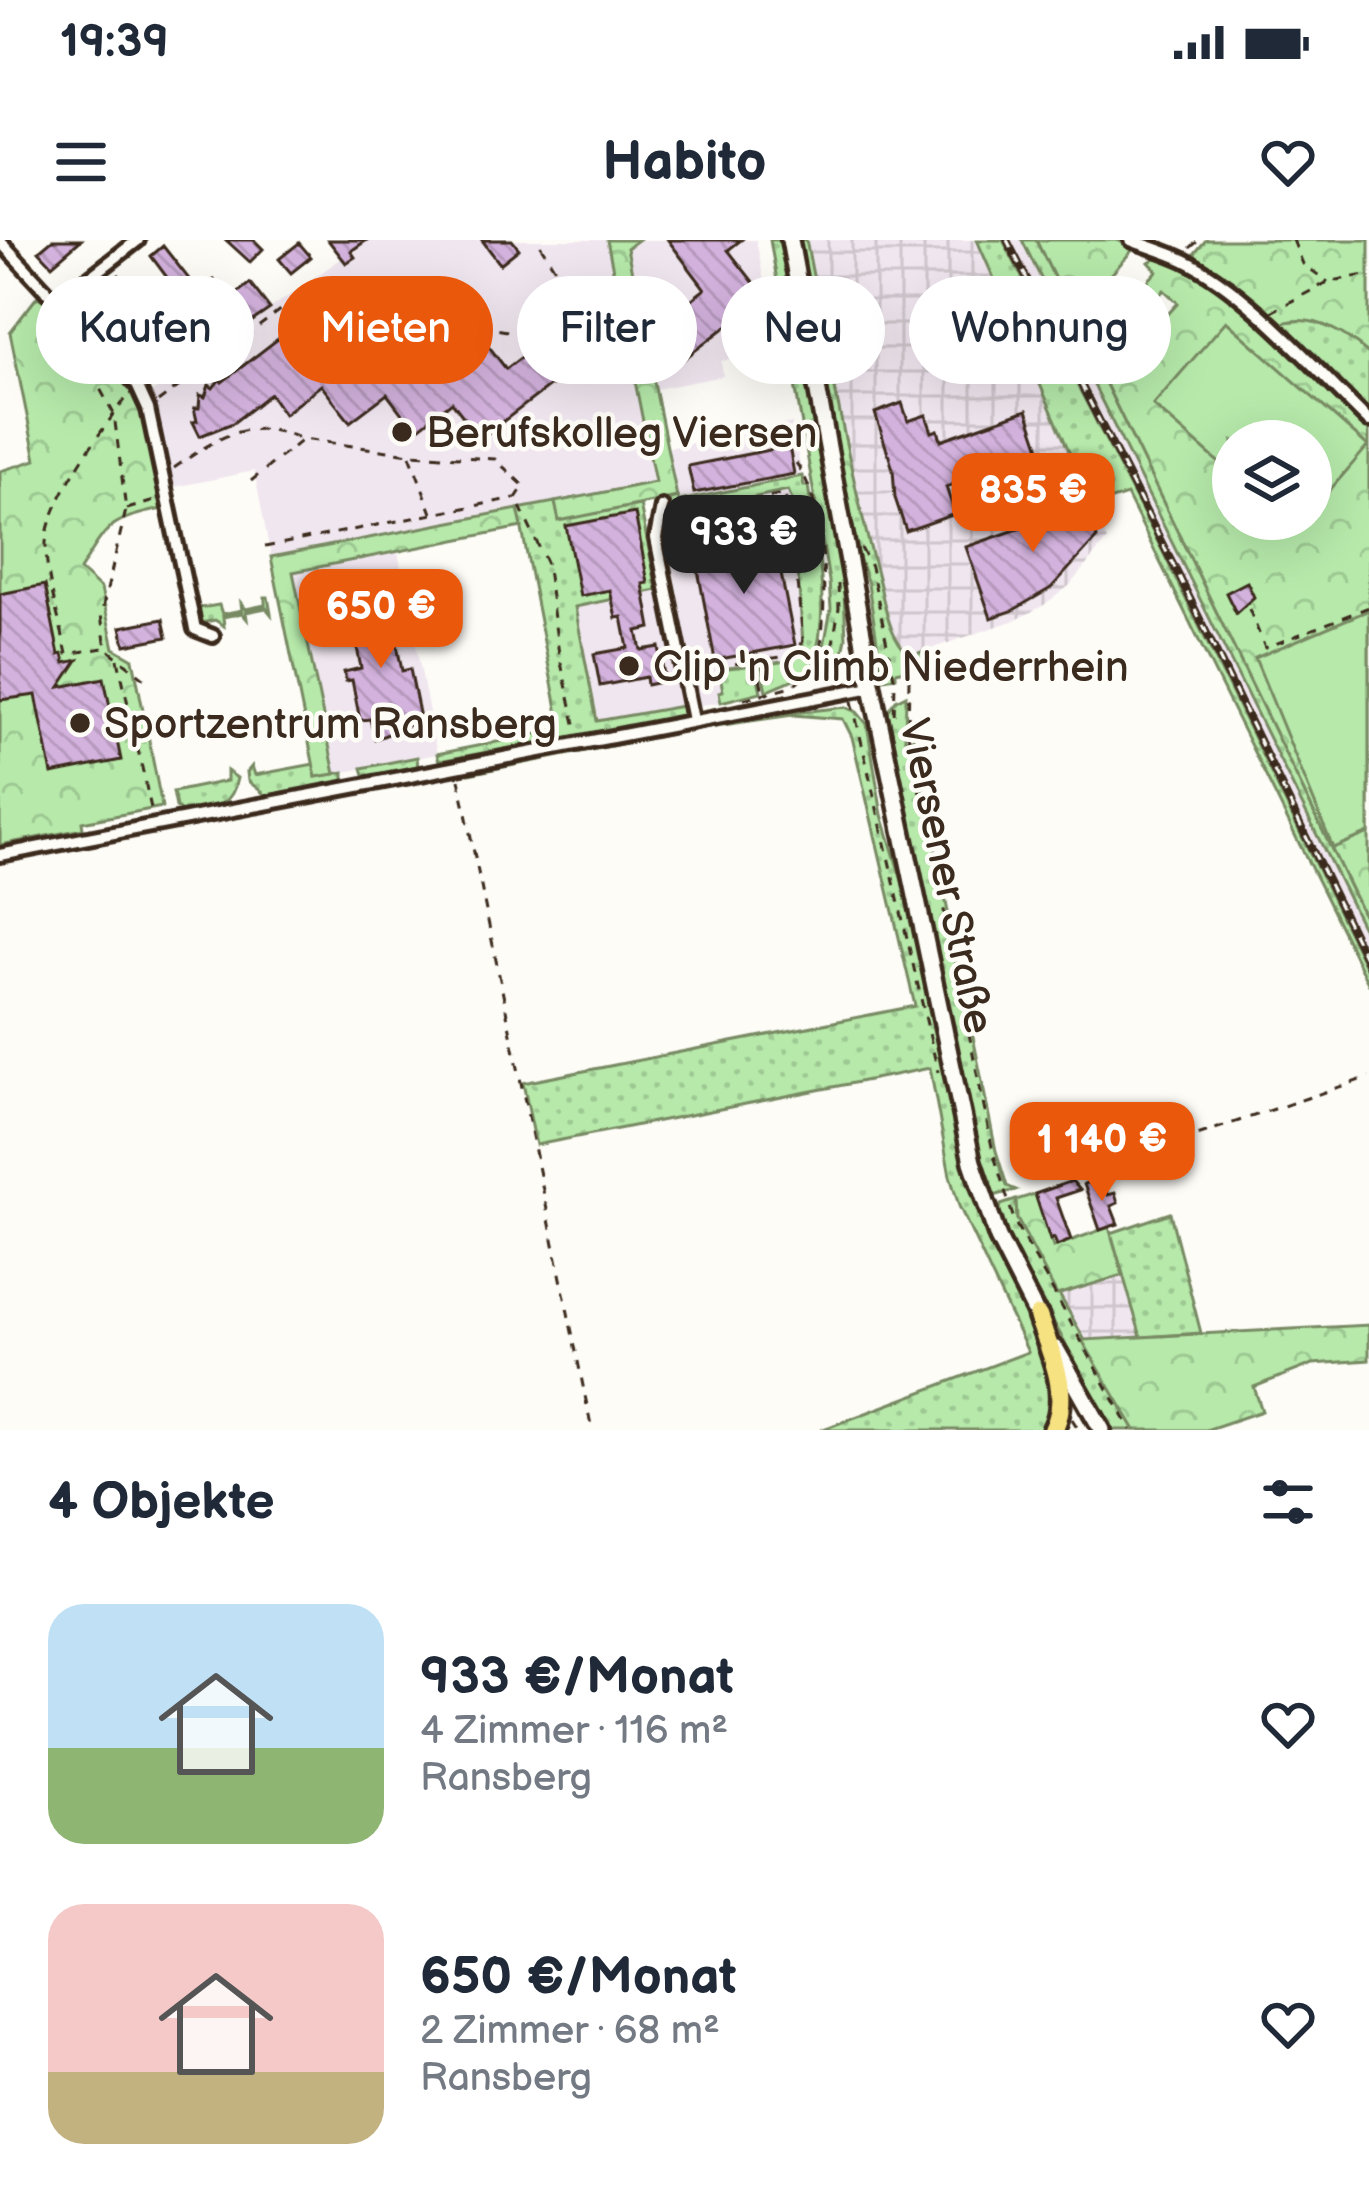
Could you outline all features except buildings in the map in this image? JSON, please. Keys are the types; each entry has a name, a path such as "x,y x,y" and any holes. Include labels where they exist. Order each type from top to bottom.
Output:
{"highway":[{"path":"1038,1316 1061,1388 1053,1430"}],"main road":[{"name":"Viersener Straße","path":"790,240 872,687 972,1162 998,1238 1102,1430"}],"street":[{"path":"92,276 139,240"},
{"path":"1131,240 1186,261 1261,317 1369,421"},
{"path":"0,241 36,280"},
{"path":"137,385 148,409 195,629 213,636"},
{"path":"662,507 656,538 694,720"},
{"path":"0,855 872,687"}],"path":[{"path":"148,409 298,297 526,334 557,307 554,267 537,240"},
{"path":"1189,240 1198,241"},
{"path":"1293,240 1303,264 1328,282"},
{"path":"1188,250 1198,241"},
{"path":"1261,317 1328,282 1369,274"},
{"path":"96,384 114,414 126,510 101,615 106,648 148,682"},
{"path":"106,648 67,654 46,549 54,512 137,385"},
{"path":"163,476 215,438 257,428 277,429 303,440 410,454 495,459 524,486 516,498 265,547"},
{"path":"251,481 303,440"},
{"path":"410,454 433,514"},
{"path":"796,464 809,480 826,589 814,697"},
{"path":"693,537 716,529 743,502 783,494 803,531 796,572 802,644 789,659 707,668"},
{"path":"126,510 167,497"},
{"path":"516,498 546,562 578,742"},
{"path":"682,563 693,537 685,515"},
{"path":"860,547 871,567 896,682 894,723"},
{"path":"1249,609 1265,648 1369,607"},
{"path":"731,701 792,686 831,655"},
{"path":"118,657 154,825"},
{"path":"757,661 764,694"},
{"path":"909,679 908,733 1002,1184 1015,1223 1131,1430"},
{"path":"456,766 592,1430"},
{"path":"1079,1175 1369,1077"}],"shaded area":[{"name":"Berufskolleg Viersen","path":"367,240 607,240 614,276 517,276 517,384 635,384 655,483 271,557 254,471 170,488 151,393 164,384 254,384 254,320 278,303 278,384 493,384 493,276 317,276 342,258 347,263 355,257 351,251"},
{"path":"638,240 756,240 763,276 721,276 721,376 697,381 697,276 633,276 627,248"},
{"path":"806,240 977,240 993,276 909,276 909,384 1039,384 1107,540 1069,586 1018,619 910,656 898,645 866,537 835,384 885,384 885,276 813,276"},
{"path":"1003,240 1022,240 1040,276 1021,276"},
{"path":"1077,384 1094,384 1128,452 1369,940 1369,974"},
{"path":"792,423 802,476 678,501 667,448"},
{"path":"787,489 805,531 803,644 794,660 761,665 766,691 761,692 755,665 719,669 721,702 695,706 692,692 696,689 669,548 686,545 683,513 695,534 717,525 742,500"},
{"path":"398,552 437,754 335,774 293,572"},
{"path":"657,590 680,706 598,722 575,606"},
{"path":"1123,1275 1141,1337 1082,1340 1057,1295"}],"green space":[{"path":"607,240 638,240 627,248 633,276 614,276"},
{"path":"770,240 779,240 786,276 776,276"},
{"path":"797,240 806,240 813,276 804,276"},
{"path":"977,240 1003,240 1021,276 993,276"},
{"path":"1022,240 1036,240 1053,276 1040,276"},
{"path":"1036,240 1117,240 1135,247 1110,276 1053,276"},
{"path":"1206,240 1369,240 1369,354 1337,331 1313,322 1275,326 1196,259 1195,253"},
{"path":"1160,255 1215,285 1297,355 1369,426 1369,926 1106,384 1171,384 1171,311 1178,303 1171,296 1171,276 1152,276 1157,271 1149,262"},
{"path":"36,298 36,384 127,384 142,414 162,509 111,527 80,570 101,589 114,648 133,659 162,807 82,822 83,829 0,845 0,471 36,460 10,332"},
{"path":"1310,320 1346,334 1369,354 1369,413 1275,326"},
{"path":"1226,321 1368,446 1332,488 1332,420 1212,420 1212,457 1153,405"},
{"path":"636,384 654,384 677,497 559,521 555,502 655,482"},
{"path":"795,384 807,384 843,571 846,638 842,657 831,648 821,662 831,609"},
{"path":"825,384 835,384 887,616 902,647 910,656 927,650 930,665 883,679 868,584 857,551"},
{"path":"1040,384 1077,384 1369,974 1369,985 1127,495 1093,506"},
{"path":"1093,384 1106,384 1369,926 1369,940"},
{"path":"802,476 816,532 821,626 811,672 766,691 761,665 794,660 803,644 798,574 805,531 788,490 742,500 717,525 694,534 683,513 690,539 687,545 664,547 669,499 679,501"},
{"path":"555,502 559,520 640,505 657,590 575,607 597,721 682,706 685,716 439,761 437,754 561,729 518,509"},
{"path":"518,509 522,527 293,572 335,774 316,777 271,557"},
{"path":"265,597 271,614 266,608 246,612 247,619 242,613 223,617 224,626 215,620 197,624 200,608 219,605 222,614 242,610 241,603 246,609 265,605"},
{"path":"1369,610 1369,833 1333,848 1255,658"},
{"path":"755,665 761,692 721,702 719,669"},
{"path":"906,695 905,739 913,738 996,1151 1007,1186 1016,1190 990,1197 982,1183 888,711"},
{"path":"846,707 867,724 882,815 902,881 969,1179 1055,1388 1046,1430 821,1430 1028,1352 959,1206 930,1068 536,1145 523,1083 915,1006 852,737 843,719 793,715 469,774 468,769 702,723"},
{"path":"417,757 418,768 365,778 362,768"},
{"path":"314,764 316,777 344,772 344,783 268,797 248,781 252,766 255,775"},
{"path":"227,771 237,778 225,802 183,814 176,807 173,792 227,781"},
{"path":"1035,1194 1053,1247 1109,1227 1123,1275 1057,1295 1017,1219 1016,1200"},
{"path":"1016,1200 1017,1219 1135,1430 1112,1430 998,1219 1001,1205"},
{"path":"1170,1213 1201,1333 1141,1337 1111,1233"},
{"path":"1369,1325 1369,1360 1313,1364 1254,1387 1262,1411 1206,1430 1135,1430 1082,1340"}],"water":[{"path":"781,507 799,529 796,555 789,554"}],"railway":[{"path":"1007,240 1180,578 1369,966"}],"place":[{"name":"Berufskolleg Viersen","path":"402,432"},
{"name":"Clip 'n Climb Niederrhein","path":"629,666"},
{"name":"Sportzentrum Ransberg","path":"80,723"}]}
